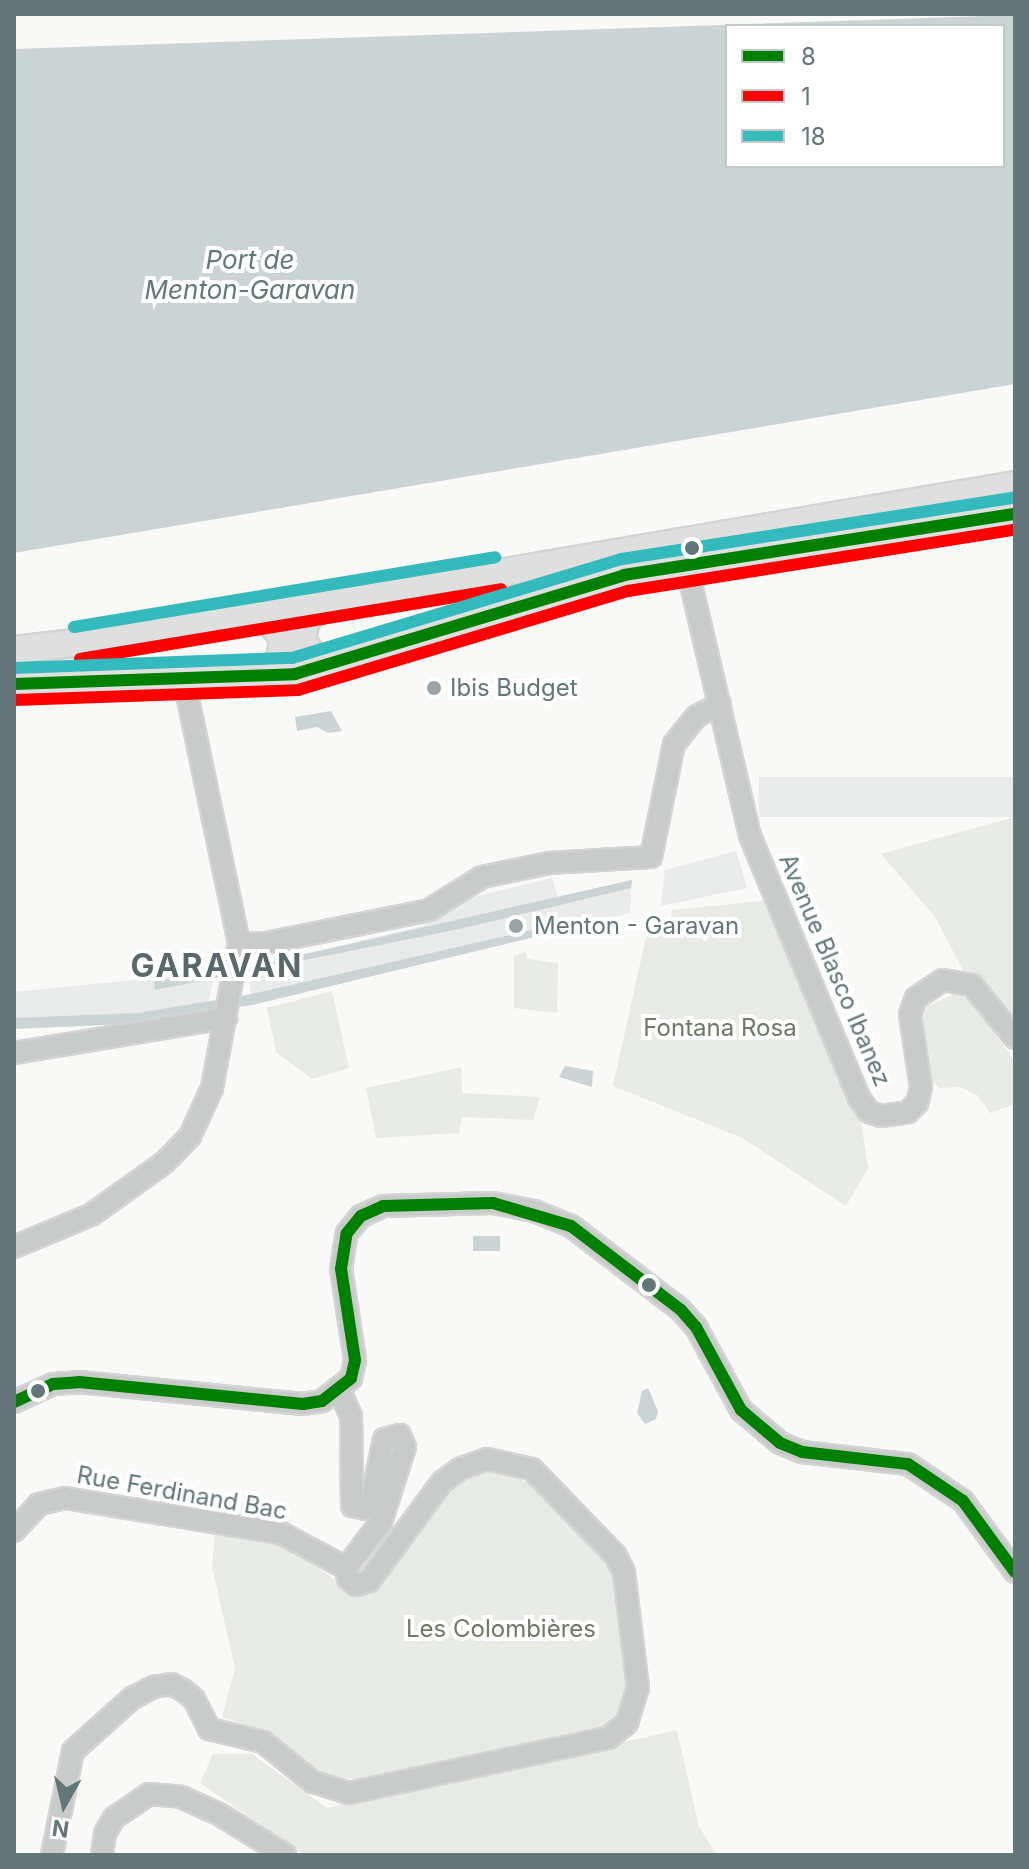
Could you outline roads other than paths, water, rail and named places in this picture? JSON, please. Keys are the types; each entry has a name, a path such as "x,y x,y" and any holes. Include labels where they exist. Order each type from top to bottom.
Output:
{"main road":[{"path":"14,650 318,604 1015,485"},
{"path":"14,684 268,676 322,668 572,588 686,563 1015,514"},
{"path":"318,604 305,623 302,641 322,668"},
{"path":"261,613 283,637 281,656 268,676"}],"street":[{"name":"Avenue Blasco Ibanez","path":"686,563 750,836 849,1078 869,1112 896,1115 908,1112 920,1097 909,1029 916,998 929,986 958,979 972,985 1015,1038"},
{"path":"14,1247 91,1215 182,1145 212,1088 239,943 184,679"},
{"path":"239,943 266,943 429,910 462,885 537,865 651,857 674,744 697,716 720,704"},
{"path":"14,1053 226,1018"},
{"path":"14,1402 53,1384 79,1382 303,1404 340,1391 355,1360 342,1250 347,1233 361,1216 383,1206 493,1203 534,1211 571,1226 681,1310 696,1327 741,1410 758,1428 802,1452 886,1458 935,1479 963,1501 1015,1572"},
{"path":"340,1391 351,1416 352,1506 366,1509 371,1503 384,1439 400,1435 405,1447 381,1522 346,1568"},
{"name":"Rue Ferdinand Bac","path":"14,1531 39,1504 65,1498 281,1533 346,1568 356,1585 369,1581 442,1482 460,1469 487,1459 532,1469 616,1556 624,1572 638,1675 627,1723 608,1738 349,1793 313,1782 263,1742 209,1729 194,1699 183,1690 171,1684 154,1687 132,1698 73,1751 52,1855"},
{"path":"102,1855 105,1833 114,1818 149,1794 181,1797 219,1814 285,1855"}],"water":[{"name":"Port de Menton-Garavan","path":"1015,15 1015,384 14,553 14,49 725,25 725,168 1005,168 1005,24 750,24"},
{"path":"331,711 342,731 328,733 317,727 297,731 295,717"},
{"path":"632,880 631,888 464,928 155,990 154,981 248,967"},
{"path":"571,921 573,928 252,1005 126,1024 14,1029 14,1018 138,1013 252,994"},
{"path":"565,1066 593,1071 592,1087 559,1077"},
{"path":"473,1236 500,1236 500,1251 473,1251"},
{"path":"648,1388 658,1411 656,1419 645,1424 637,1413 642,1391"}],"place":[{"name":"Ibis Budget","path":"434,688"},
{"name":"Menton - Garavan","path":"516,926"}],"district":[{"name":"GARAVAN","path":"217,966"}],"park label":[{"name":"Fontana Rosa","path":"720,1028"},
{"name":"Les Colombières","path":"501,1629"}]}
